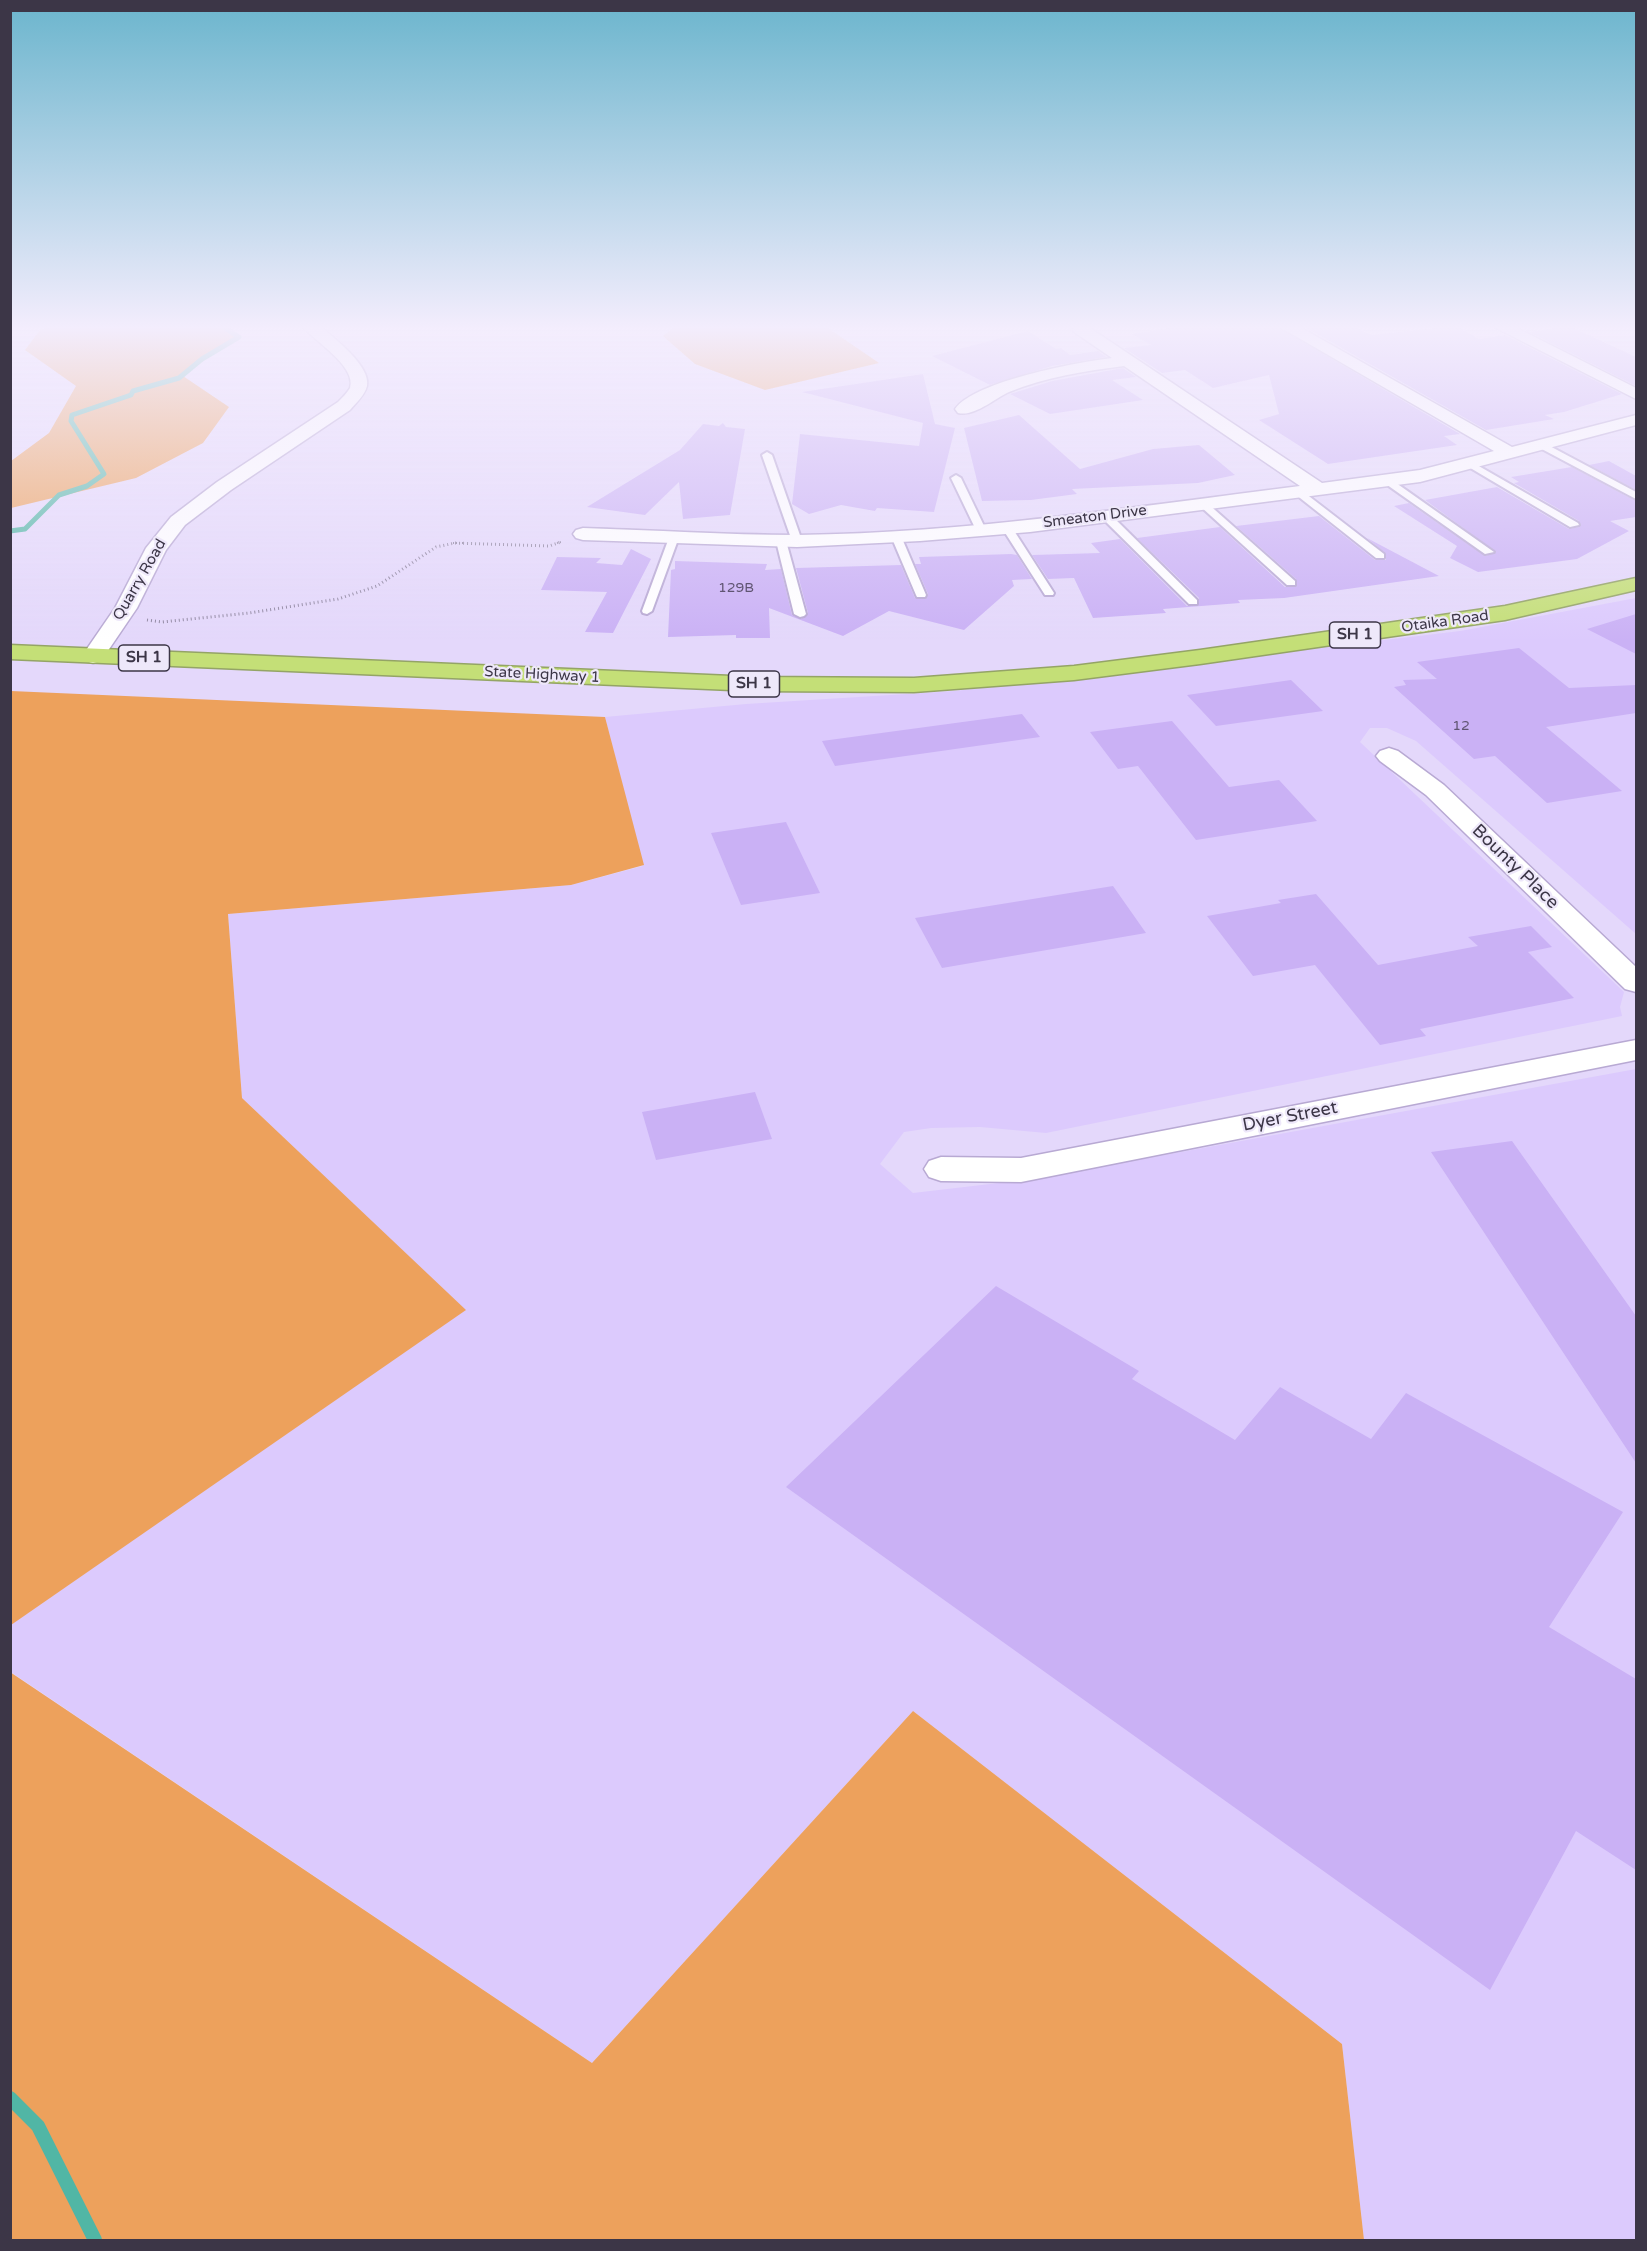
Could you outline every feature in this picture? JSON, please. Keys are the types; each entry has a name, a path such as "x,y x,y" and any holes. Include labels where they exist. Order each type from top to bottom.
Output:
{"highway":[{"name":"Otaika Road","path":"1074,673 1505,613 1636,584"},
{"name":"State Highway 1","path":"10,652 819,686 914,685 1074,673"}],"street":[{"name":"Quarry Road","path":"93,656 126,608 156,548 178,521 224,486 306,431"},
{"path":"1232,431 1318,489"},
{"path":"1471,431 1510,453"},
{"name":"Smeaton Drive","path":"583,534 789,541 1007,528 1440,472 1592,431"},
{"path":"1604,431 1629,443"},
{"name":"Bounty Place","path":"1389,756 1435,790 1636,983"},
{"name":"Dyer Street","path":"941,1169 1021,1170 1636,1050"}],"lane":[{"path":"1541,445 1636,496"},
{"path":"767,455 789,541 800,614"},
{"path":"1470,464 1574,525"},
{"path":"956,478 981,530"},
{"path":"1386,480 1489,552"},
{"path":"1298,492 1380,556"},
{"path":"1203,504 1291,583"},
{"path":"1106,516 1193,602"},
{"path":"1007,528 1049,593"},
{"path":"896,536 921,595"},
{"path":"647,611 674,537"}],"path":[{"path":"145,609 147,621 162,622 314,604 377,586 436,547 455,543 549,546 583,534"}],"shaded area":[{"path":"50,431 212,431 203,443 136,478 11,508 11,461"},
{"path":"1636,598 1636,934 1416,741 1387,728 1370,728 1360,742 1624,992 1620,1007 1622,1016 1046,1133 980,1127 931,1128 904,1132 880,1164 913,1193 1033,1179 1636,1069 1636,2240 1364,2240 1342,2044 913,1711 592,2063 11,1672 10,1625 465,1310 242,1098 228,914 571,885 643,866 605,717 746,704 955,691 1460,631"},
{"path":"11,691 605,717 644,865 571,885 228,914 242,1098 466,1310 11,1625"},
{"path":"10,1672 592,2063 913,1711 1342,2044 1364,2240 11,2240"}],"building":[{"path":"697,431 745,431 730,515 683,519 679,482 645,515 587,507 680,450"},
{"path":"922,431 954,431 934,512 877,508 875,511 841,505 809,514 792,504 800,434 919,446"},
{"path":"965,431 1037,431 1080,469 1153,449 1199,445 1235,475 1198,483 1072,489 1077,494 1031,500 982,501"},
{"path":"1276,431 1455,431 1460,434 1444,436 1457,445 1328,464"},
{"path":"1609,461 1636,476 1636,490 1589,465"},
{"path":"1572,467 1636,501 1636,517 1610,521 1629,531 1577,559 1478,572 1450,558 1457,546 1394,506 1409,503 1485,556 1496,552 1425,500 1497,487 1569,529 1579,527 1579,521 1514,483 1519,482 1511,477"},
{"path":"1319,516 1375,560 1386,560 1386,554 1367,538 1439,576 1284,598 1238,600 1240,603 1163,609 1166,613 1093,618 1074,578 1048,579 1032,555 1100,553 1091,543 1120,539 1187,606 1197,606 1199,598 1137,538 1220,527 1285,587 1295,587 1296,579 1236,526"},
{"path":"631,549 651,559 613,633 585,632 607,592 541,590 557,557 601,558 596,563 622,565"},
{"path":"1017,555 1032,579 1012,580 1014,586 964,630 889,611 843,636 769,608 770,638 736,638 736,635 668,637 671,570 675,569 675,561 767,564 765,570 781,569 792,615 801,619 808,613 796,568 901,565 915,598 925,599 928,594 915,564 921,564 919,557"},
{"path":"1636,614 1636,654 1587,629"},
{"path":"1519,648 1569,688 1636,685 1636,713 1546,727 1622,791 1547,803 1495,756 1474,759 1394,687 1406,685 1403,680 1437,679 1417,662"},
{"path":"1291,680 1323,711 1216,726 1187,695"},
{"path":"1022,714 1040,737 835,766 822,741"},
{"path":"1172,721 1229,787 1279,780 1317,821 1196,840 1138,766 1118,769 1090,732"},
{"path":"786,822 820,893 741,905 711,833"},
{"path":"1113,886 1146,933 942,968 915,918"},
{"path":"1316,894 1378,965 1478,946 1468,937 1531,926 1552,947 1528,952 1574,998 1420,1029 1426,1036 1380,1045 1315,965 1253,976 1207,916 1281,903 1278,900"},
{"path":"755,1092 772,1139 656,1160 642,1112"},
{"path":"1512,1141 1636,1316 1636,1463 1431,1152"},
{"path":"996,1286 1139,1371 1132,1379 1235,1440 1280,1387 1371,1439 1406,1393 1623,1512 1549,1627 1636,1679 1636,1870 1576,1831 1490,1990 786,1487"}],"waterway":[{"path":"10,531 25,529 59,495 87,486 104,474 77,431"},
{"path":"10,2098 38,2126 95,2240"}]}
